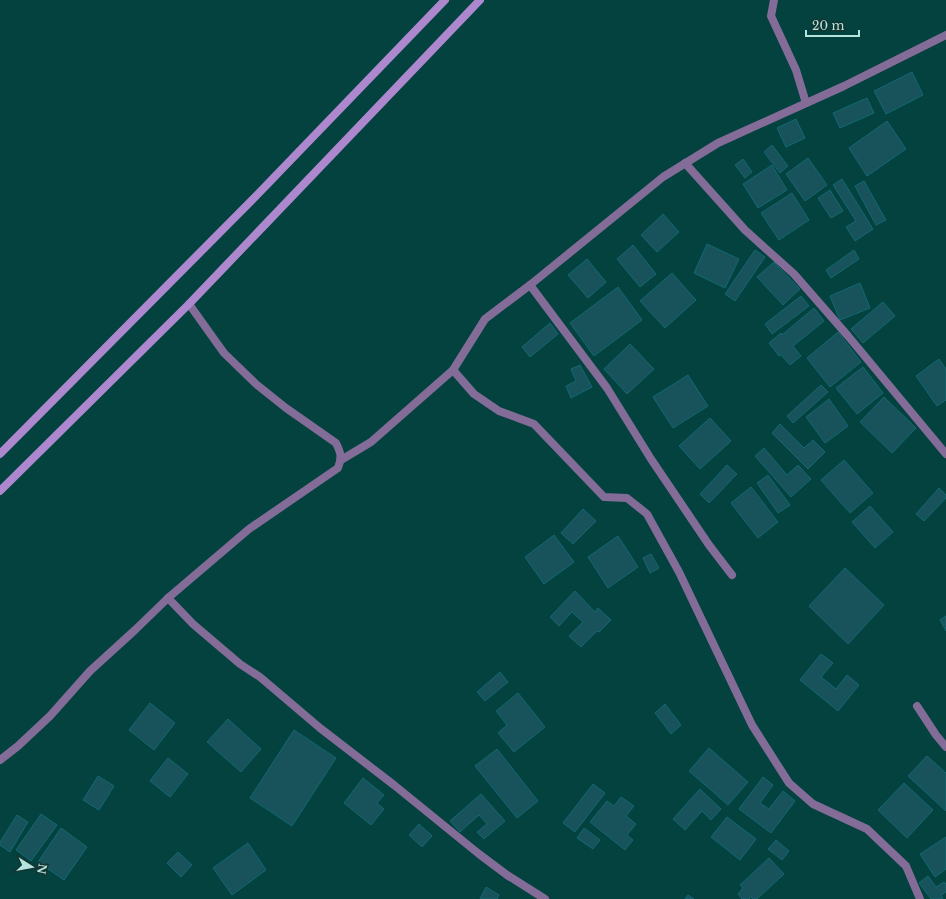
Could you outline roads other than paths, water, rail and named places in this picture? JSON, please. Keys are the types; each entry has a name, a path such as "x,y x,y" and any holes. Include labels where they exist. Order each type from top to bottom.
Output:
{"street":[{"path":"0,454 257,194 444,0"},
{"path":"0,491 189,304 480,0"},
{"path":"774,0 771,16 796,70 806,103"},
{"path":"341,460 371,442 454,370 485,319 530,285 663,177 718,143 844,86 946,35"},
{"path":"685,163 745,230 794,274 848,336 946,454"},
{"path":"530,285 607,388 651,458 709,545 732,576"},
{"path":"0,760 18,746 50,716 90,671 168,598 248,529 338,468 341,460 340,452 336,443 286,408 256,384 224,353 189,304"},
{"path":"454,370 480,399 500,411 534,424 604,497 627,498 648,514 679,572 752,725 789,783 813,804 867,829 906,866 920,899"},
{"path":"168,598 193,624 240,664 260,677 320,728 394,785 479,854 507,875 545,899"},
{"path":"917,706 936,735 946,747"}]}
